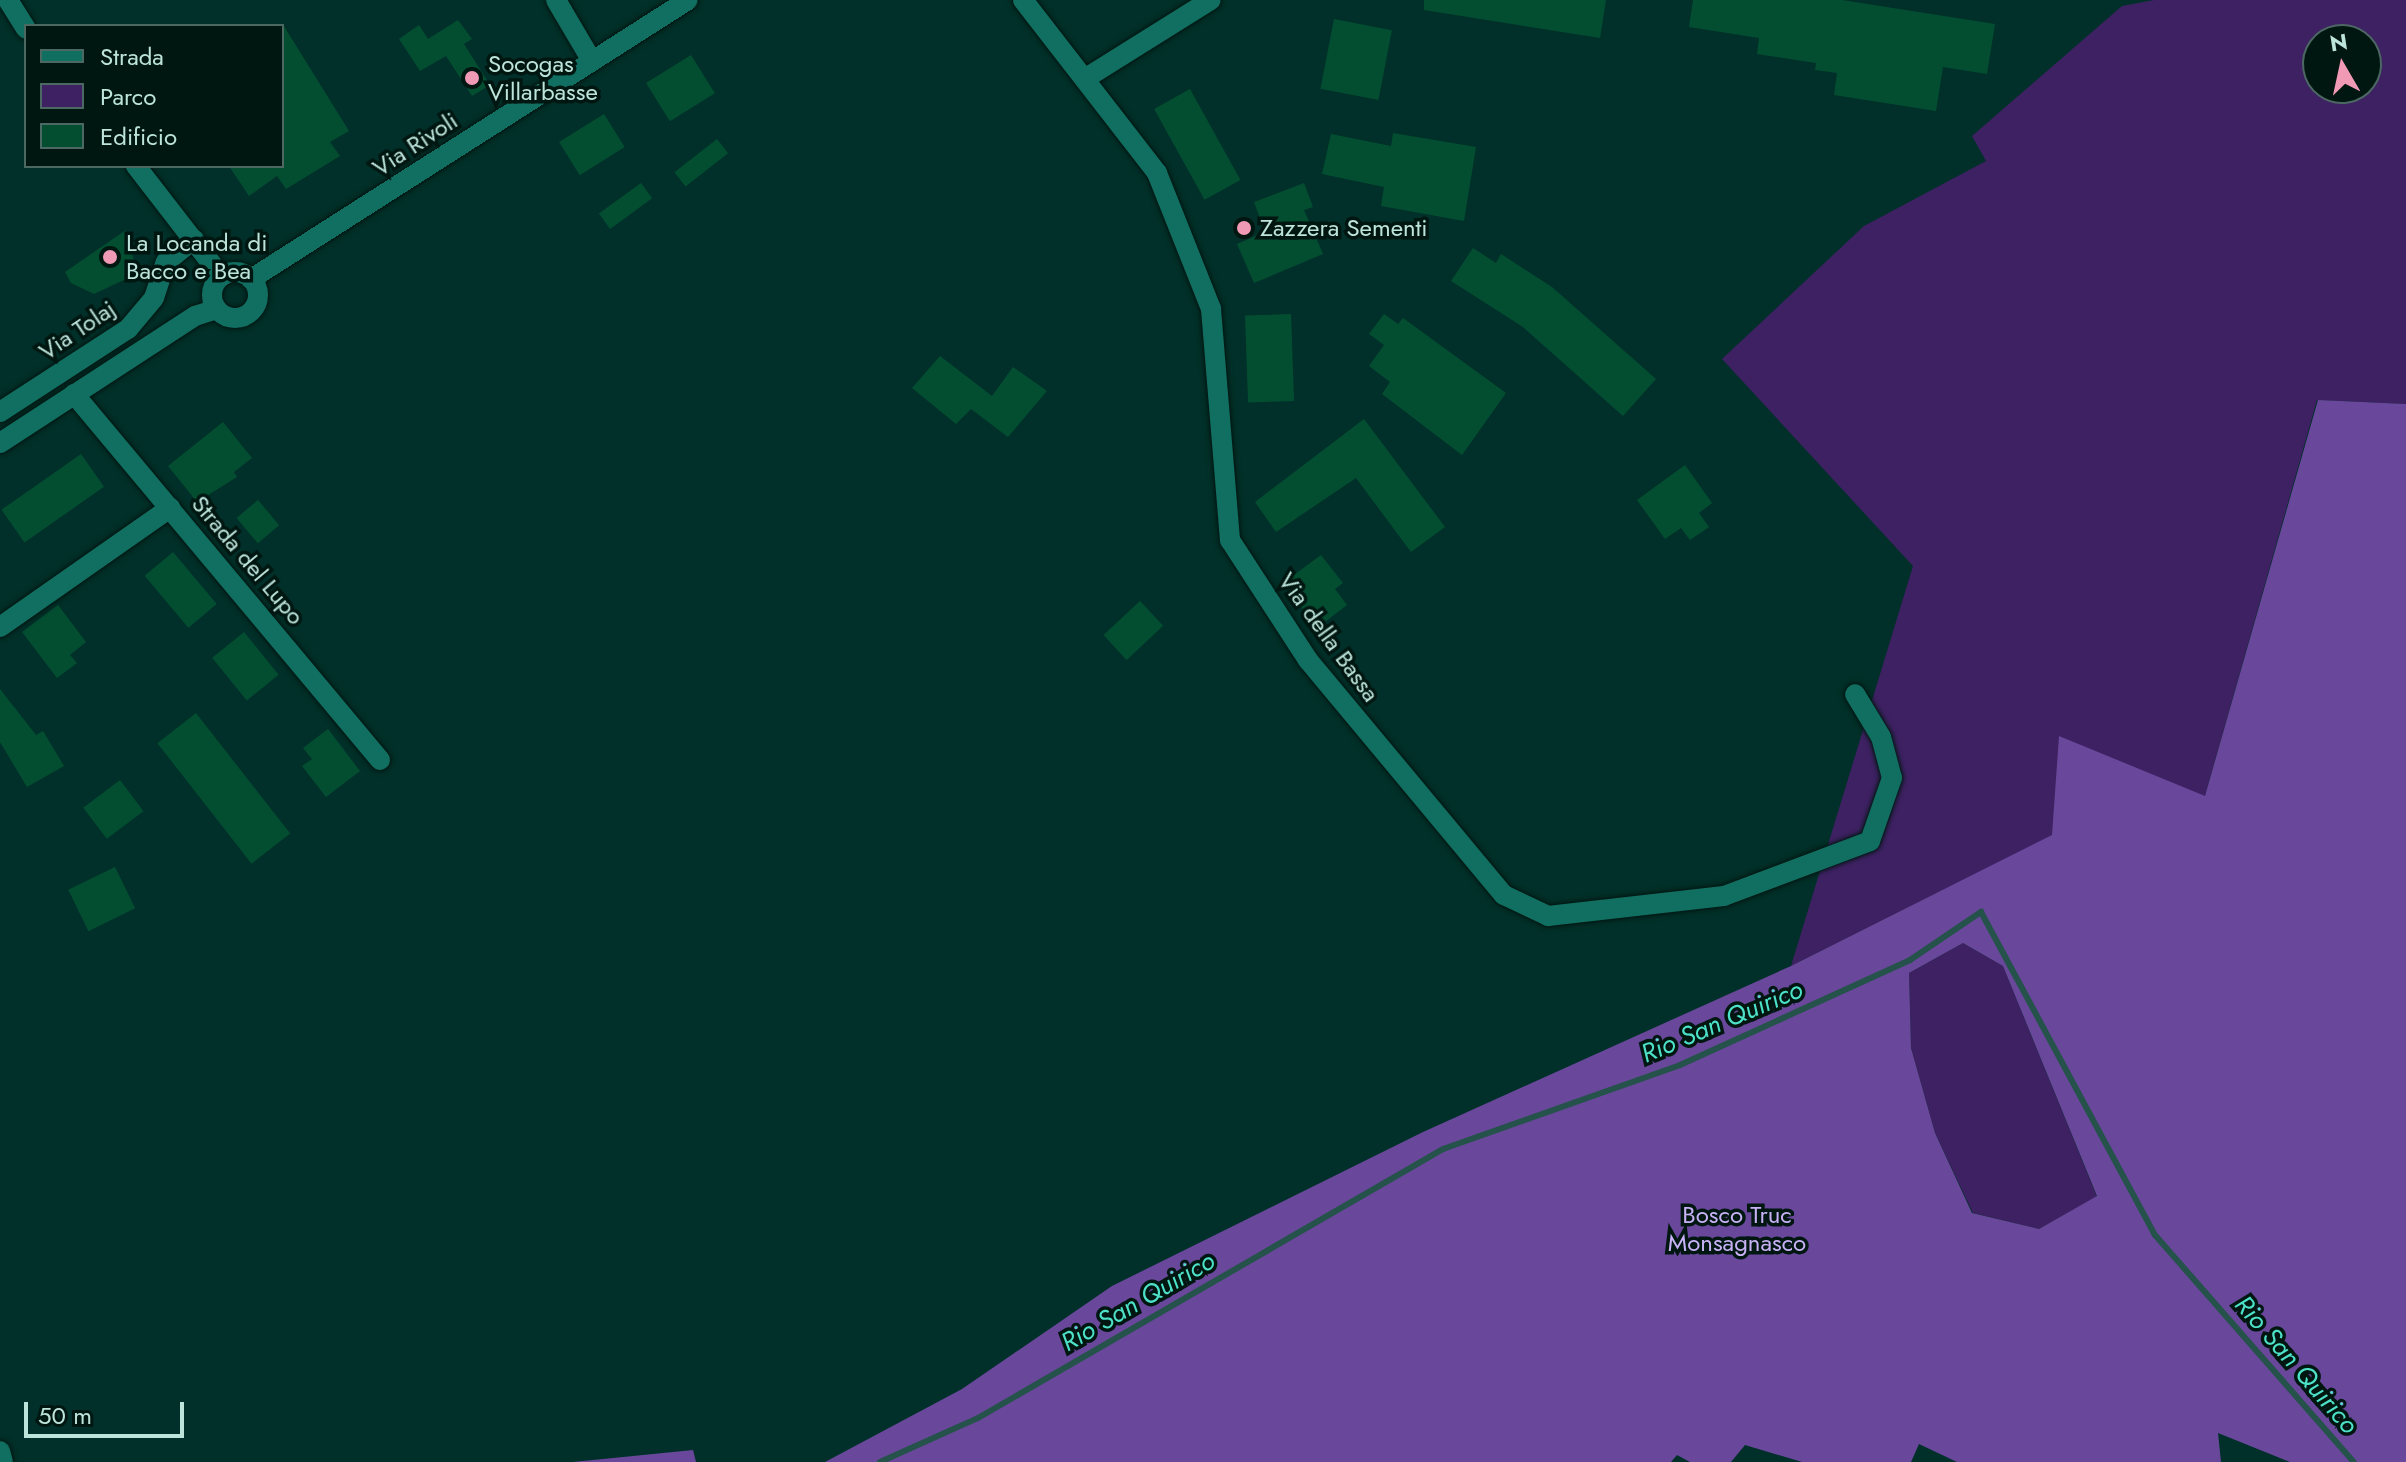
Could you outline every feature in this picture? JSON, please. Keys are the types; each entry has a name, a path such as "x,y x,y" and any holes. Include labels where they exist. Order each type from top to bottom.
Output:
{"street":[{"path":"8,0 24,26"},
{"path":"556,0 592,61"},
{"name":"Via Rivoli","path":"251,279 688,0"},
{"name":"Via della Bassa","path":"1023,0 1157,173 1211,309 1230,540 1308,660 1504,895 1548,916 1724,896 1870,841 1887,805 1888,765 1855,694"},
{"path":"1086,78 1211,0"},
{"path":"138,168 221,276"},
{"name":"Via Tolaj","path":"0,412 128,329 154,298 166,262 194,239"},
{"path":"237,272 251,279 258,301 249,314 228,318 216,309 212,288 221,276 237,272"},
{"path":"0,443 195,316 216,309"},
{"name":"Strada del Lupo","path":"74,394 380,760"},
{"path":"0,627 170,508"},
{"path":"0,1451 3,1462"}],"green space":[{"path":"2154,0 2406,0 2406,404 2317,400 2205,796 2053,835 1791,966 1913,566 1722,359 1864,226 1986,161 1972,136 2122,6"},
{"name":"Bosco Truc Monsagnasco","path":"2318,400 2406,404 2406,1462 2290,1462 2218,1433 2221,1462 1957,1462 1919,1444 1911,1462 1802,1462 1745,1445 1731,1462 1690,1462 1677,1455 1671,1462 825,1462 962,1389 1112,1286 1423,1132 1791,966 2052,835 2059,736 2205,796","holes":["1963,943 2003,966 2097,1196 2039,1229 1972,1213 1935,1133 1911,1048 1909,973"]},
{"path":"1963,943 2003,966 2097,1197 2039,1229 1973,1213 1935,1133 1911,1048 1909,973"},
{"path":"693,1450 696,1462 573,1462"}],"building":[{"path":"1424,0 1606,0 1600,38 1424,10"},
{"path":"1693,0 1842,0 1995,24 1987,74 1943,67 1936,111 1834,95 1837,73 1815,70 1816,63 1757,54 1759,38 1689,27"},
{"path":"1334,19 1392,30 1378,100 1320,89"},
{"path":"458,20 472,39 464,44 490,85 472,96 446,56 420,71 399,39 419,25 428,39"},
{"path":"284,26 349,131 330,142 340,156 286,189 277,176 249,196 230,168 284,168"},
{"path":"691,55 715,93 670,121 646,83"},
{"path":"1190,89 1240,180 1205,200 1154,109"},
{"path":"604,114 625,147 580,175 559,142"},
{"path":"1393,133 1476,147 1464,221 1381,206 1384,187 1322,174 1331,134 1391,146"},
{"path":"717,139 728,153 686,186 674,172"},
{"path":"641,183 652,198 610,229 599,214"},
{"path":"1304,183 1313,207 1304,210 1323,254 1254,283 1237,244 1265,232 1254,202"},
{"name":"La Locanda di Bacco e Bea","path":"126,230 135,265 128,278 94,294 71,283 65,272"},
{"path":"1473,248 1496,263 1501,254 1552,287 1656,379 1623,416 1523,327 1451,281"},
{"path":"1291,314 1294,401 1248,403 1245,316"},
{"path":"1384,314 1398,324 1403,318 1506,393 1462,455 1382,394 1390,382 1369,366 1384,345 1369,334"},
{"path":"940,356 992,396 1013,367 1047,391 1008,437 971,409 956,424 912,388"},
{"path":"1364,419 1445,527 1411,552 1356,478 1276,532 1255,502"},
{"path":"223,422 252,458 234,472 237,477 197,502 168,466"},
{"path":"81,454 104,487 24,542 2,510"},
{"path":"1685,465 1712,503 1699,513 1709,527 1690,540 1681,528 1665,539 1637,500"},
{"path":"258,500 279,525 258,543 237,518"},
{"path":"173,552 217,604 188,628 145,576"},
{"path":"1321,555 1343,583 1335,589 1347,605 1317,628 1283,583"},
{"path":"1140,601 1163,626 1127,660 1103,635"},
{"path":"58,605 86,642 70,655 77,663 57,678 22,632"},
{"path":"244,632 279,675 247,701 212,658"},
{"path":"0,689 36,735 43,731 64,766 27,787 0,742"},
{"path":"196,713 290,834 252,864 157,743"},
{"path":"328,729 360,771 326,797 302,766 312,759 303,748"},
{"path":"120,780 143,811 107,839 83,808"},
{"path":"115,867 135,908 88,931 68,890"}],"waterway":[{"name":"Rio San Quirico","path":"880,1462 978,1418 1443,1149 1680,1065 1910,960 1981,912 2155,1235 2354,1462"}],"place":[{"name":"Socogas Villarbasse","path":"472,78"},
{"name":"Zazzera Sementi","path":"1244,228"},
{"name":"La Locanda di Bacco e Bea","path":"110,257"}]}
